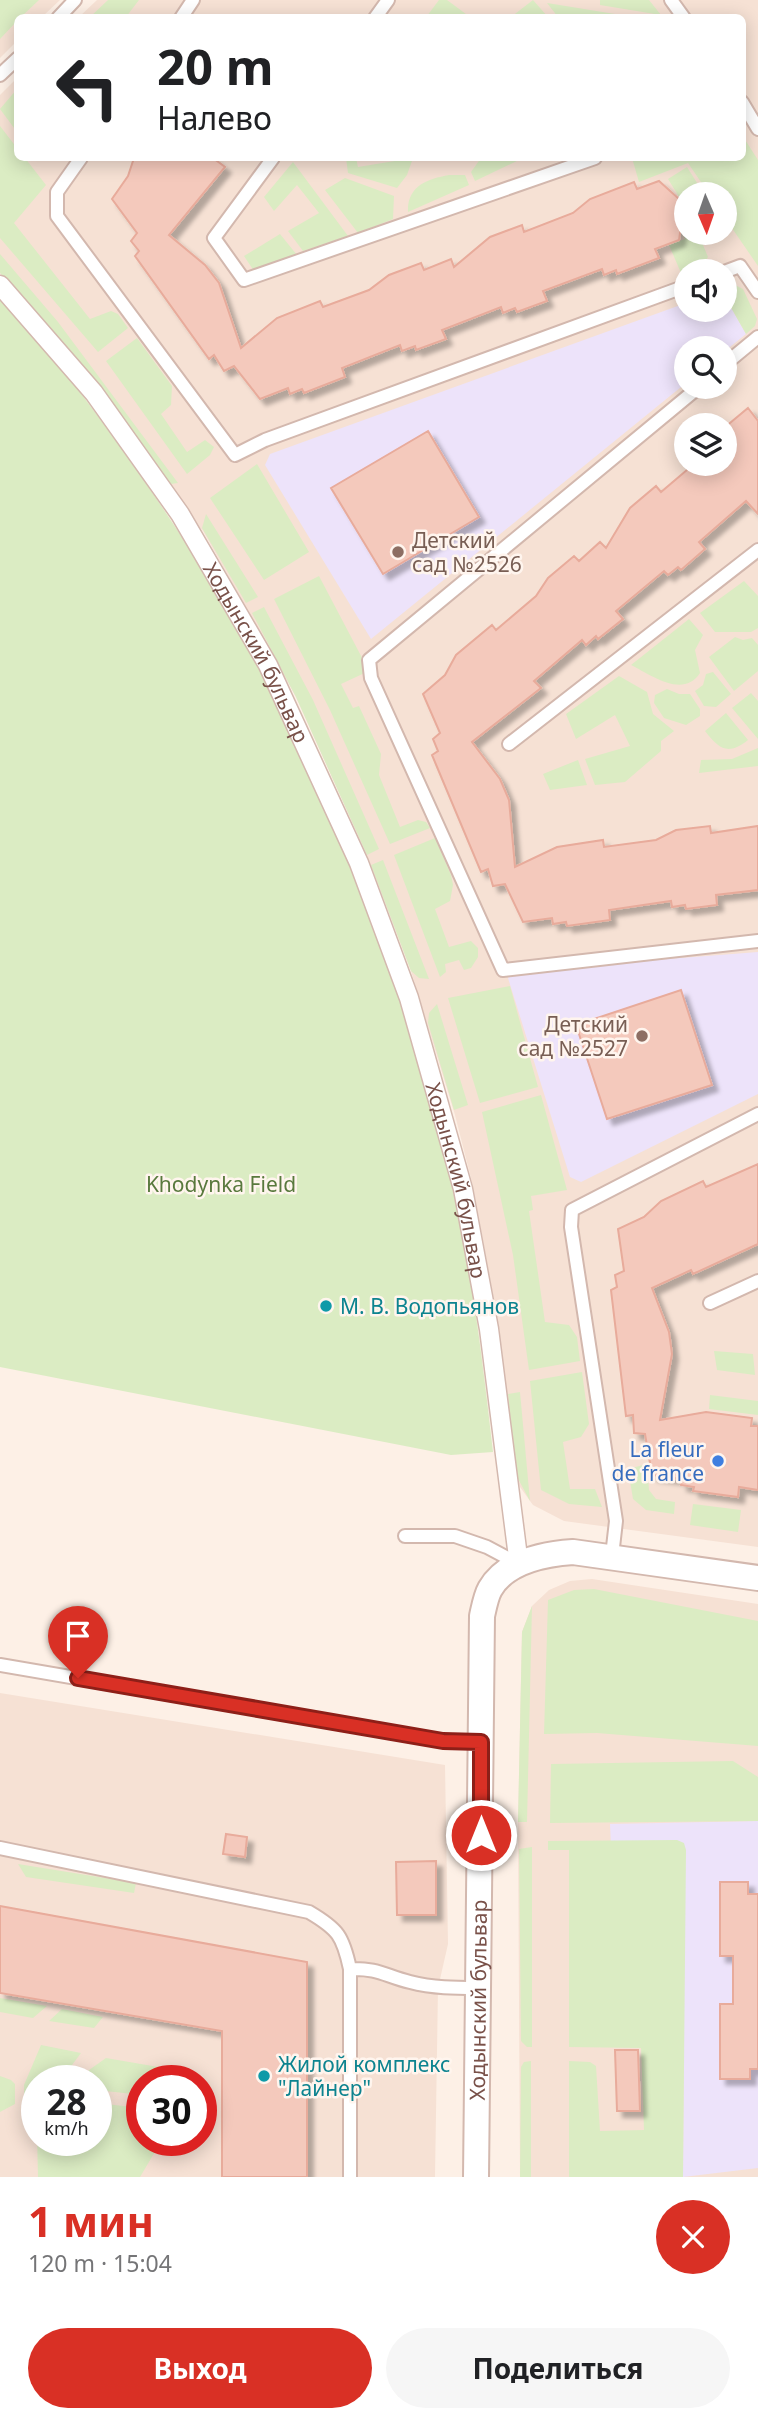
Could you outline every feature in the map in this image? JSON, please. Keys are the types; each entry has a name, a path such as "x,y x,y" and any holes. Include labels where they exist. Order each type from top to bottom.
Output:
{"street":[{"name":"Ходынский бульвар","path":"0,285 94,393 180,514 268,665 359,863 409,998 463,1189 489,1329 519,1564 490,1589 482,1615 476,2177"},
{"path":"519,1564 547,1553 573,1552 758,1578"}],"lane":[{"path":"62,14 75,0"},
{"path":"0,75 14,62"},
{"path":"746,109 758,129"},
{"path":"79,161 57,192 57,216 235,455 265,440 674,290"},
{"path":"271,161 214,238 244,281 586,161"},
{"path":"737,267 740,266 758,292"},
{"path":"737,355 758,338"},
{"path":"684,399 369,660 371,678 503,970 758,941"},
{"path":"509,744 758,550"},
{"path":"612,1556 616,1521 571,1227 572,1210 758,1114"},
{"path":"710,1303 758,1281"},
{"path":"405,1536 455,1536 486,1547 519,1564"},
{"path":"0,1665 443,1741 481,1742"},
{"path":"0,1848 309,1912 332,1926 344,1942 350,1969 350,2177"},
{"path":"350,1969 373,1969 407,1982 438,1988 478,1988"}],"shaded area":[{"path":"0,0 60,0 45,14 14,14 14,44 0,58"},
{"path":"97,0 758,0 758,1547 564,1521 533,1505 520,1487 516,1475 499,1327 473,1186 455,1115 411,971 367,855 296,697 203,531 153,474 62,347 0,273 0,95 14,81 14,161 746,161 746,14 82,14"},
{"name":"Детский сад №2526","path":"674,307 674,322 737,322 737,318 746,334 737,341 737,336 674,336 674,393 371,639 265,465 270,454"},
{"name":"Детский сад №2527","path":"758,952 758,1094 581,1182 570,1177 508,978 513,971"},
{"path":"592,1579 758,1604 758,2177 520,2177 518,1822 522,1632 532,1606 549,1590 570,1581"},
{"path":"0,1693 445,1765 448,1944 438,1988 435,2177 0,2177"},
{"path":"758,1821 758,2168 683,2177 684,1998 613,1893 610,1824"}],"green space":[{"path":"0,0 39,0 24,14 14,14 14,24 0,39"},
{"path":"108,0 139,0 128,14 93,14"},
{"path":"439,0 447,0 466,14 428,14"},
{"path":"533,0 545,14 515,14"},
{"path":"600,0 649,0 660,14 655,14 600,5"},
{"path":"547,3 615,14 556,14"},
{"path":"14,93 14,128 0,109"},
{"path":"0,126 14,144 14,161 27,161 46,185 14,223 90,319 111,311 118,314 128,328 98,352 0,238"},
{"path":"746,141 758,160 758,266 737,235 737,182 701,182 688,163 639,182 633,161 746,161"},
{"path":"346,161 357,161 358,167 412,161 407,175 397,188 348,173"},
{"path":"479,161 517,161 475,181 471,172"},
{"path":"293,162 348,236 303,251 288,231 319,213 297,185 274,211 264,197"},
{"path":"687,167 696,182 674,182 674,189 668,179"},
{"path":"449,175 465,175 469,185 408,212 411,196 420,185"},
{"path":"345,178 394,196 393,219 358,233 325,190"},
{"path":"280,234 297,255 254,271 244,256"},
{"path":"669,245 703,245 708,257 675,259"},
{"path":"0,254 58,322 178,483 163,481 62,347 0,273"},
{"path":"737,286 743,289 757,319 755,326 746,334 737,318"},
{"name":"Khodynka Field","path":"0,290 124,451 212,585 258,666 300,750 338,836 373,923 403,1012 453,1191 472,1288 493,1452 451,1455 0,1367"},
{"path":"137,338 172,386 171,405 161,414 187,452 205,440 214,447 210,455 187,474 106,361"},
{"path":"257,464 309,552 264,580 210,498"},
{"path":"206,514 258,597 246,603 202,528"},
{"path":"319,576 369,671 341,684 353,708 359,706 381,754 379,775 400,827 418,820 426,822 430,828 390,844 330,710 274,599"},
{"path":"744,581 758,596 758,628 751,632 715,632 700,613"},
{"path":"264,607 313,700 379,849 367,855 296,697 252,613"},
{"path":"689,619 703,635 695,650 700,673 693,681 676,685 657,679 631,665"},
{"path":"735,637 743,640 752,638 758,645 758,671 734,691 709,657"},
{"path":"713,672 731,694 716,707 704,706 695,691 703,685 706,674"},
{"path":"619,676 647,692 653,714 674,731 661,741 661,751 625,782 595,785 585,759 630,746 615,715 576,739 566,714"},
{"path":"667,689 679,694 690,694 700,709 700,716 686,725 664,718 654,703 655,695"},
{"path":"751,693 758,701 758,739 732,708"},
{"path":"726,713 748,740 735,748 719,746 705,731"},
{"path":"758,748 758,766 699,773 701,760 732,759"},
{"path":"578,760 587,785 550,790 543,774"},
{"path":"435,838 453,885 450,901 435,909 449,947 471,941 478,948 478,957 471,968 464,970 459,960 445,964 446,972 440,977 394,855"},
{"path":"383,860 429,979 419,978 411,971 371,865"},
{"path":"510,986 538,1087 480,1103 448,998"},
{"path":"437,1004 468,1105 454,1110 428,1023 429,1013"},
{"path":"541,1095 567,1190 531,1196 533,1210 529,1211 545,1322 569,1325 577,1337 580,1361 529,1370 513,1255 482,1112"},
{"path":"714,1351 753,1354 755,1375 717,1370"},
{"path":"582,1372 589,1424 581,1437 563,1442 570,1489 595,1489 602,1507 569,1504 541,1490 530,1381"},
{"path":"520,1392 530,1501 516,1475 508,1394"},
{"path":"710,1395 758,1401 758,1415 709,1409"},
{"path":"647,1464 649,1490 656,1499 675,1502 674,1514 646,1510 633,1499 628,1469"},
{"path":"693,1504 741,1510 738,1532 690,1525"},
{"path":"594,1589 758,1621 758,1746 597,1733 544,1734 548,1600 574,1590"},
{"path":"532,1606 527,1822 518,1822 522,1632"},
{"path":"733,1761 758,1777 758,1821 550,1823 551,1764"},
{"path":"677,1840 684,1843 686,1850 683,2177 569,2177 569,2061 590,2062 596,2066 600,2131 644,2130 641,2048 569,2047 569,1850 548,1850 548,1841"},
{"path":"532,1847 532,2047 527,2047 521,2041 519,1849"},
{"path":"18,1864 136,1883 134,1893 26,1877"},
{"path":"0,1998 47,2006 33,2018 0,2012"},
{"path":"62,2009 103,2017 94,2028 49,2021"},
{"path":"41,2045 81,2053 72,2065 32,2065"},
{"path":"106,2058 147,2065 126,2065 126,2093 112,2092 112,2065 96,2065"},
{"path":"531,2061 531,2177 520,2177 521,2067 524,2062"},
{"path":"0,2076 15,2084 15,2104 0,2112"},
{"path":"112,2105 126,2106 126,2156 152,2156 140,2177 38,2177 37,2156 112,2156"}],"building":[{"path":"133,161 217,161 225,167 169,235 205,265 219,283 241,348 277,318 320,301 323,307 369,290 389,275 421,263 424,270 451,259 454,267 490,237 522,225 524,232 573,213 590,199 634,182 637,189 659,181 674,194 674,242 655,249 659,258 617,274 616,270 604,275 602,269 543,291 547,301 517,312 515,308 503,313 501,307 442,330 446,339 416,350 415,346 402,351 400,345 342,368 345,377 304,393 302,389 290,394 288,388 260,399 234,366 224,371 214,355 209,359 135,256 139,251 131,241 137,233 112,199 128,176"},
{"path":"748,408 758,421 758,514 746,501 699,542 705,549 681,570 678,567 668,575 664,571 616,611 623,619 598,639 596,636 586,645 582,640 534,681 541,688 472,742 500,779 509,800 515,867 557,847 603,840 604,847 656,840 676,830 710,826 711,833 758,826 758,890 716,895 717,905 686,909 685,905 672,907 671,901 609,910 610,920 567,926 566,922 553,924 552,918 523,922 505,884 493,886 488,869 481,872 432,755 438,751 433,739 440,733 423,694 445,675 456,655 492,625 496,630 536,596 548,578 574,556 579,561 600,542 606,548 630,508 656,486 661,492 680,476 737,476 737,417"},
{"path":"428,431 479,517 383,574 331,488"},
{"path":"681,990 712,1085 607,1119 576,1025"},
{"path":"758,1164 758,1244 693,1274 691,1270 652,1288 669,1332 672,1354 660,1420 706,1412 752,1418 751,1426 758,1426 758,1490 739,1487 738,1497 693,1491 694,1487 681,1485 682,1479 652,1475 645,1434 634,1433 633,1415 626,1416 611,1290 617,1287 615,1275 624,1271 618,1229 644,1217 661,1201 703,1181 706,1187"},
{"path":"226,1834 247,1837 245,1857 223,1854"},
{"path":"436,1861 436,1915 397,1915 396,1862"},
{"path":"720,1882 748,1882 748,1894 758,1894 758,2069 750,2069 750,2079 720,2079 720,2004 733,2004 733,1956 720,1956"},
{"name":"Жилой комплекс \"Лайнер\"","path":"0,1906 307,1962 307,2177 222,2177 222,2031 0,1993"},
{"path":"615,2050 638,2050 640,2111 617,2111"}],"place":[{"name":"Детский сад №2526","path":"398,552"},
{"name":"Детский сад №2527","path":"642,1036"},
{"name":"М. В. Водопьянов","path":"326,1306"},
{"name":"La fleur de france","path":"718,1461"},
{"name":"Жилой комплекс \"Лайнер\"","path":"264,2076"}],"route":[{"path":"78,1678 443,1741 481,1742 481,1835"}]}
